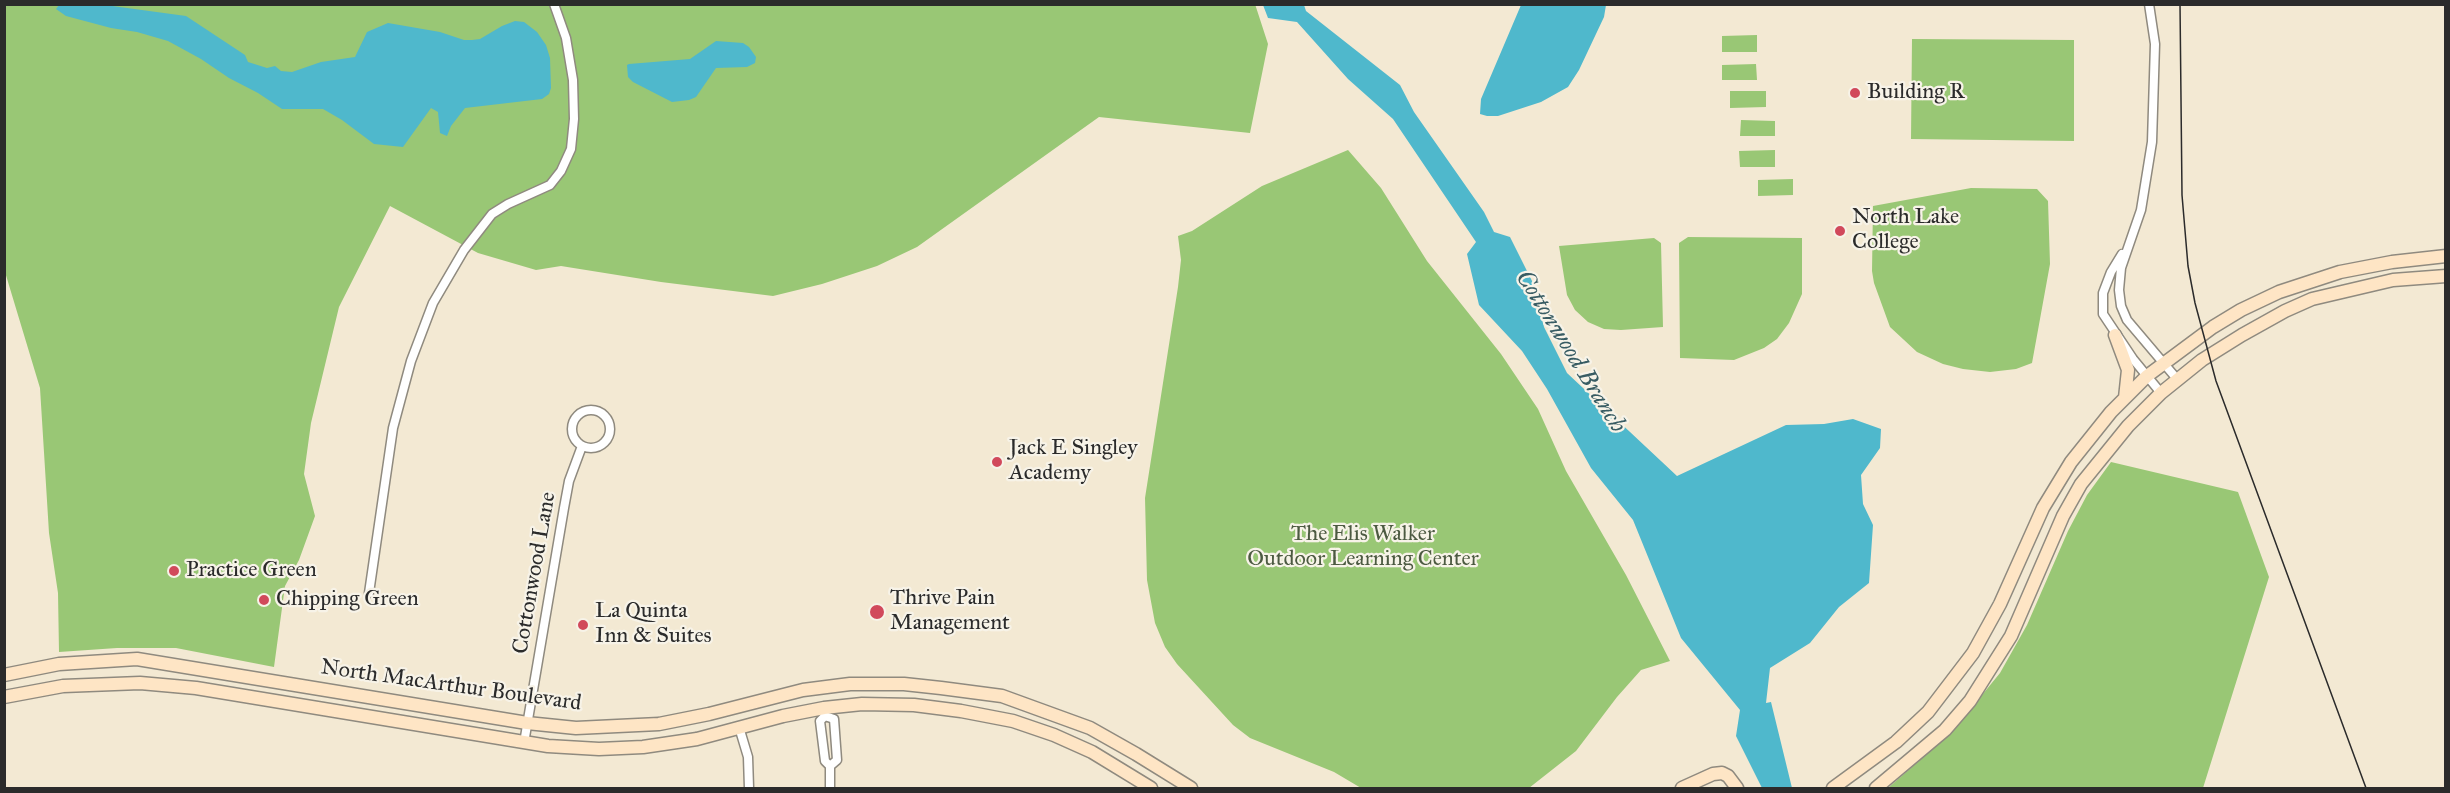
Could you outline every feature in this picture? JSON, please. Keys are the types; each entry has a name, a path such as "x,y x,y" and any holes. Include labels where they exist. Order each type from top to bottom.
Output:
{"main road":[{"path":"1833,789 1896,742 1928,712 1973,653 2000,604 2043,508 2076,454 2147,376 2213,327 2241,310 2279,292 2340,272 2392,262 2445,256"},
{"path":"1876,789 1945,730 1970,701 2011,636 2063,516 2081,484 2128,426 2161,393 2202,360 2285,311 2312,299 2405,279 2445,276"},
{"path":"2405,279 2445,284"},
{"path":"2115,335 2128,370 2125,398"},
{"name":"North MacArthur Boulevard","path":"4,675 59,664 137,659 527,723 576,728 659,724 710,714 803,690 850,684 911,685 1002,696 1063,718 1090,729 1136,754 1191,789"},
{"name":"North MacArthur Boulevard","path":"4,697 63,686 140,683 196,688 572,748 643,747 697,739 783,716 824,712 862,704 910,705 961,711 1013,721 1054,735 1092,752 1151,789"},
{"path":"910,705 911,685"},
{"path":"1682,789 1713,774 1722,773 1728,776 1737,789"}],"street":[{"path":"369,593 393,428 411,361 429,312 464,250 492,214 550,185 561,171 571,149 574,119 573,80 566,39 554,4"},
{"path":"2149,4 2155,44 2152,142 2141,210 2121,268 2119,290 2121,306 2127,320 2177,379"},
{"path":"2129,243 2111,272 2103,293 2103,314 2115,335 2161,393"},
{"path":"587,410 599,411 608,419 609,438 594,448 582,446 577,442 572,430 575,417 587,410"},
{"name":"Cottonwood Lane","path":"524,742 567,490 582,446"},
{"path":"830,766 837,760 834,719 824,712 820,721 825,761 830,766 830,789"},
{"path":"739,727 748,757 749,789"}],"green space":[{"path":"1255,4 1268,44 1250,133 1099,117 917,247 877,266 822,284 773,296 661,282 561,266 536,270 478,253 390,206 339,307 311,423 304,474 315,516 299,560 285,586 274,667 176,648 117,648 59,652 58,593 49,533 40,388 5,272 4,5"},
{"path":"1757,35 1757,52 1722,52 1722,36"},
{"path":"1912,39 2074,40 2074,141 1911,139"},
{"path":"1756,64 1757,80 1722,80 1722,65"},
{"path":"1730,91 1766,91 1766,107 1730,108"},
{"path":"1741,120 1775,121 1775,136 1740,136"},
{"name":"The Elis Walker Outdoor Learning Center","path":"1348,150 1381,188 1427,261 1501,354 1538,409 1566,471 1626,575 1670,661 1641,670 1617,697 1576,751 1529,788 1361,788 1334,772 1250,738 1233,725 1177,664 1165,647 1155,623 1147,580 1145,498 1178,287 1181,260 1178,236 1192,231 1262,186"},
{"path":"1775,150 1775,167 1740,167 1739,151"},
{"path":"1793,179 1793,195 1758,196 1758,180"},
{"path":"1971,188 2037,189 2048,201 2050,264 2032,363 2016,369 1990,372 1963,369 1943,364 1917,352 1890,327 1874,283 1872,271 1873,206"},
{"path":"1688,237 1802,238 1802,294 1789,323 1777,339 1764,348 1734,360 1680,358 1679,243"},
{"path":"1654,238 1661,243 1663,327 1604,329 1588,322 1575,310 1567,295 1559,246"},
{"path":"2111,462 2238,492 2269,577 2203,788 1888,788 1951,733 2000,673 2027,625 2068,531 2087,495"}],"water":[{"path":"59,5 105,5 186,16 245,55 248,62 267,68 275,66 281,71 292,72 321,62 355,57 367,32 388,23 472,40 480,39 515,21 524,22 537,32 546,45 550,58 551,88 549,94 542,99 465,108 451,126 447,136 440,133 438,112 431,108 403,147 374,144 323,109 282,109 168,41 66,16 56,9"},
{"path":"1263,5 1304,5 1306,11 1400,85 1414,112 1484,212 1494,232 1510,237 1533,283 1544,327 1567,373 1677,476 1786,425 1824,424 1853,419 1881,429 1880,448 1861,475 1863,504 1873,525 1869,583 1839,607 1810,643 1770,668 1766,703 1771,702 1792,788 1762,788 1736,736 1740,710 1681,638 1633,520 1591,468 1547,389 1522,351 1479,305 1467,254 1476,242 1393,119 1348,79 1297,22 1268,18"},
{"path":"1521,5 1606,5 1604,17 1579,70 1568,87 1541,102 1498,116 1480,114 1481,99"},
{"path":"716,41 743,43 756,57 755,63 747,67 716,68 696,97 672,102 633,82 628,77 627,65 629,64 690,59"}],"tram line":[{"path":"2180,4 2182,195 2188,266 2195,303 2216,381 2366,788"}],"place":[{"name":"Building R","path":"1855,93"},
{"name":"North Lake College","path":"1840,231"},
{"name":"Jack E Singley Academy","path":"997,462"},
{"name":"Practice Green","path":"174,571"},
{"name":"Chipping Green","path":"264,600"},
{"name":"Thrive Pain Management","path":"877,612"},
{"name":"La Quinta Inn & Suites","path":"583,625"}],"water label":[{"name":"Cottonwood Branch","path":"1570,352"}]}
